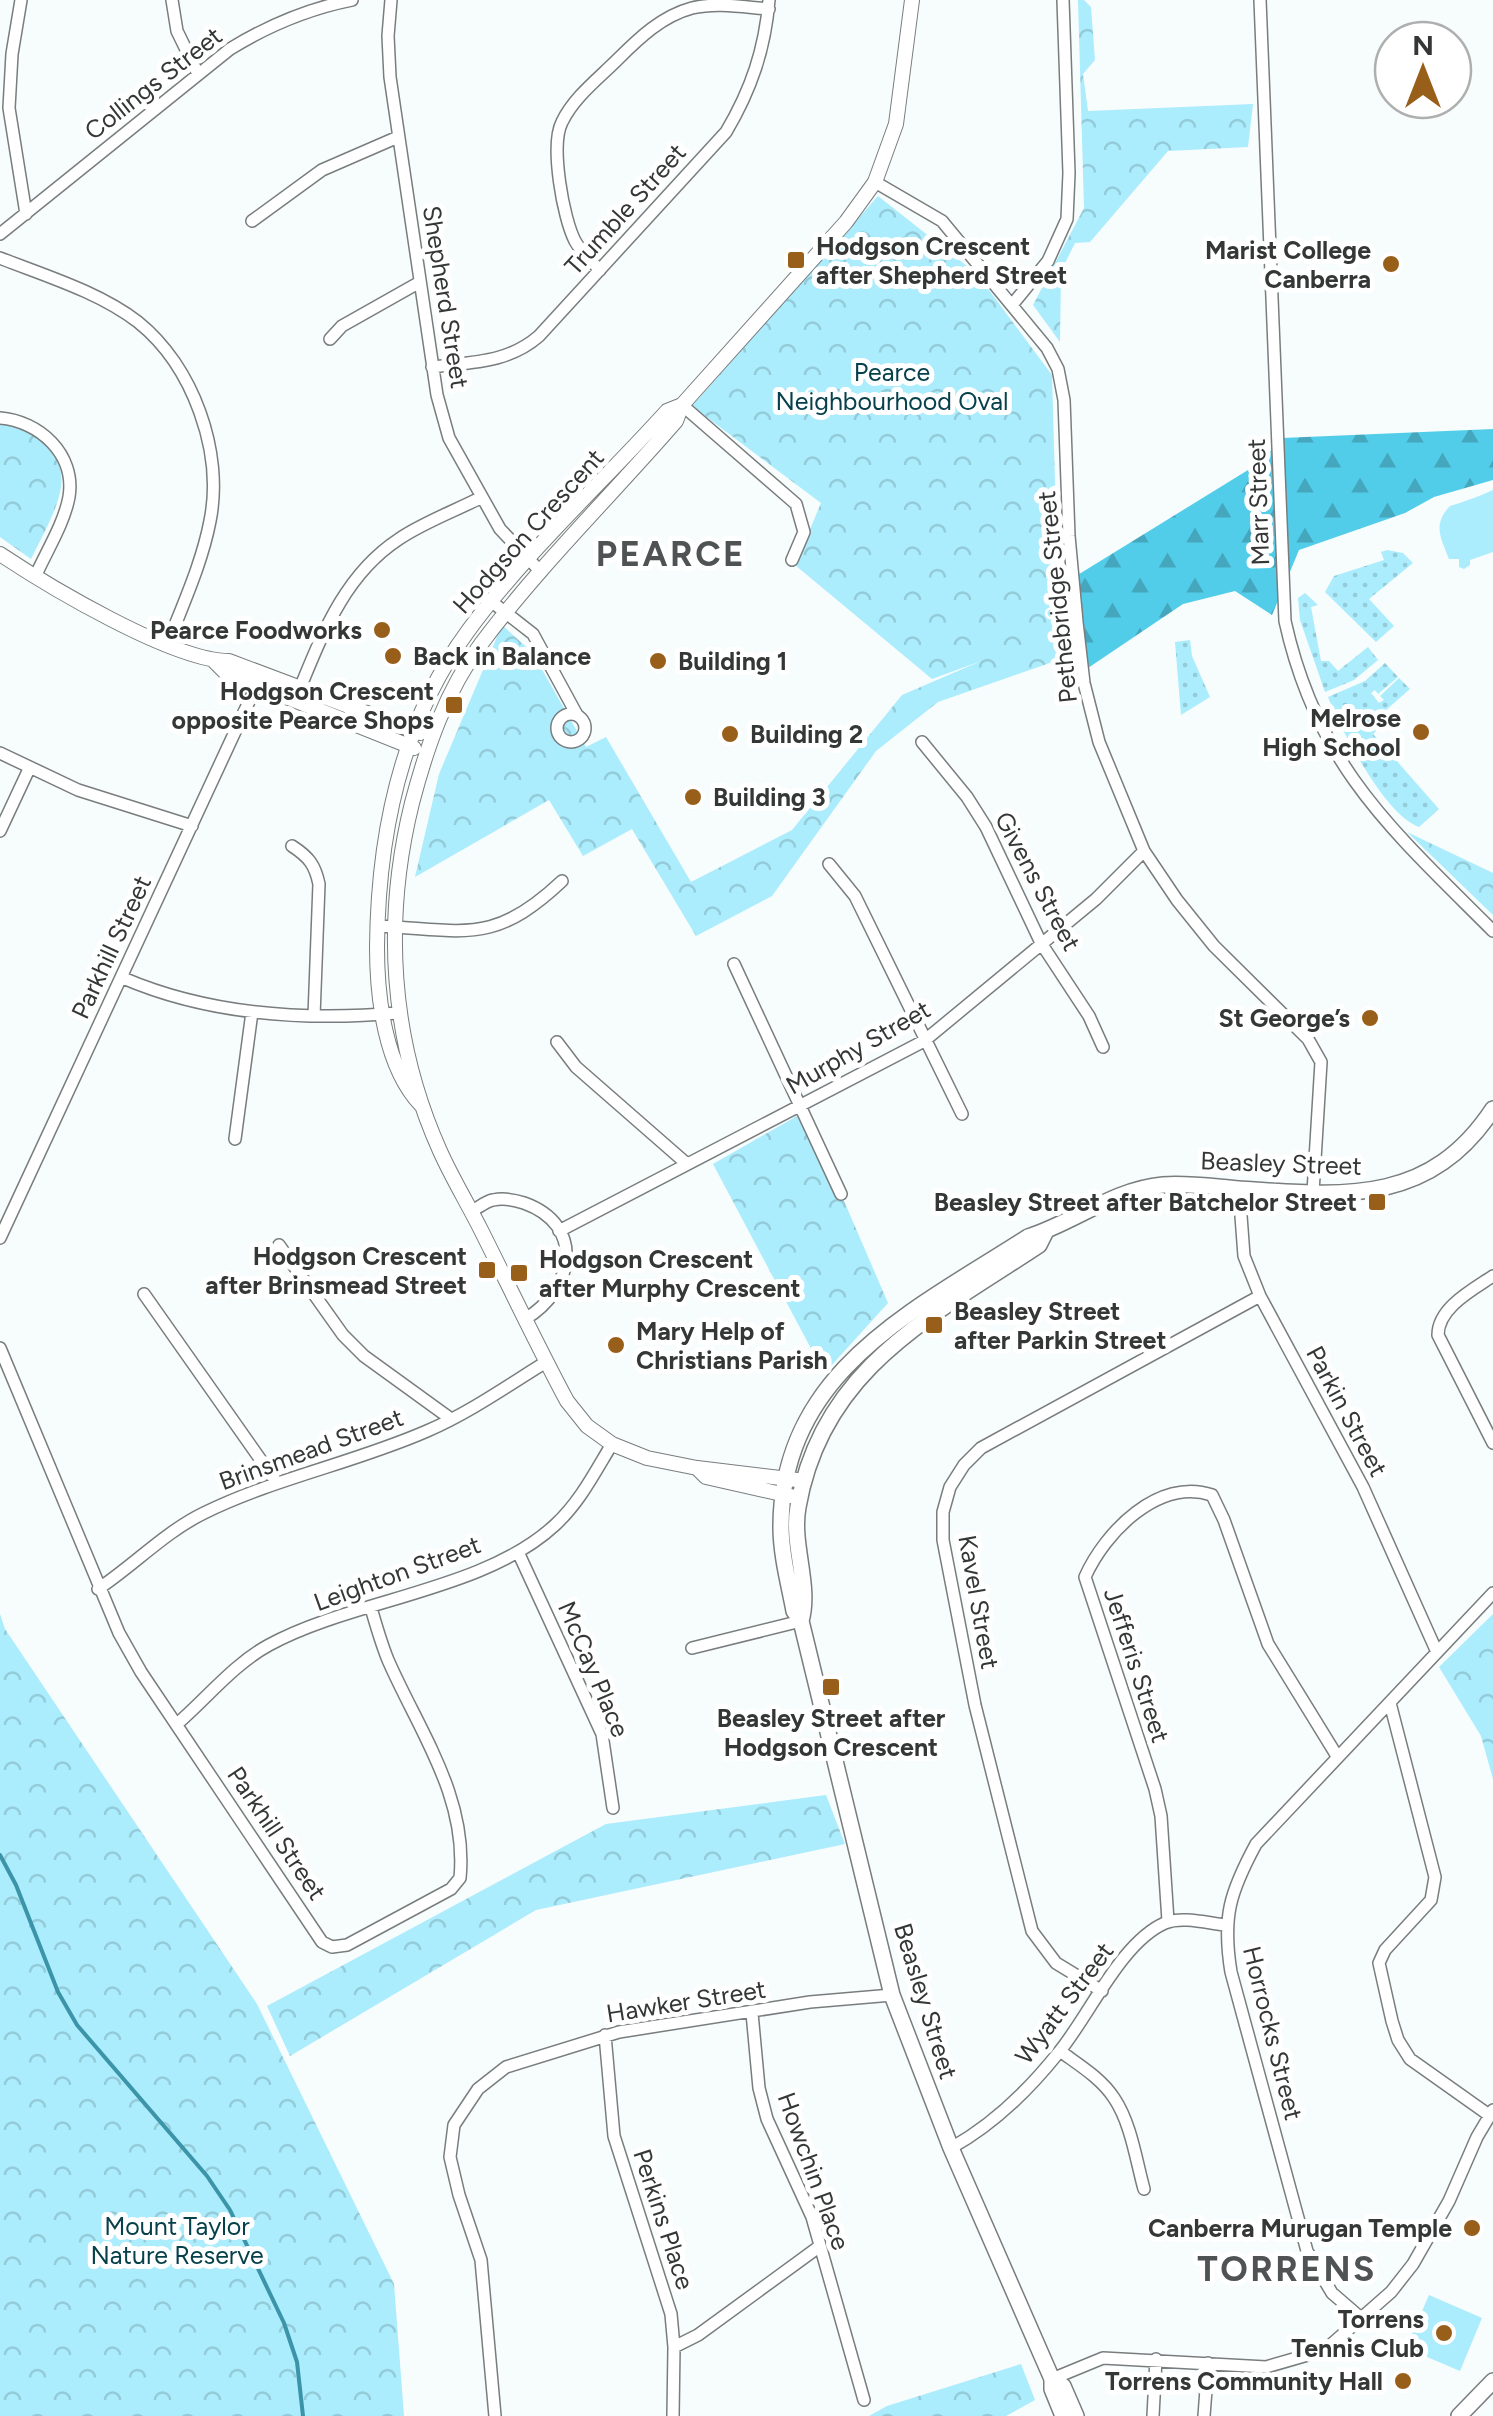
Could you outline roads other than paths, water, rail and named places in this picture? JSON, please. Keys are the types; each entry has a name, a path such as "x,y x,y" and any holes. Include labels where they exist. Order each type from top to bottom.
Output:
{"main road":[{"name":"Beasley Street","path":"1063,2416 1052,2379 951,2148 892,1995 800,1621 804,1608 793,1488 826,1423 866,1368 932,1316 1039,1245 1046,1231 1130,1190 1166,1185 1313,1192 1368,1191 1400,1185 1429,1173 1456,1154 1493,1109"},
{"name":"Beasley Street","path":"1052,2379 1062,2386 1076,2416"},
{"path":"1459,2416 1493,2381"}],"street":[{"path":"21,0 12,54 10,108 26,214"},
{"path":"172,0 177,30 198,74"},
{"name":"Collings Street","path":"0,234 230,49 266,27 319,6 348,0"},
{"name":"Shepherd Street","path":"391,0 388,36 398,137 432,367 450,438 500,529 540,572"},
{"name":"Hodgson Crescent","path":"793,1488 706,1477 697,1468 646,1458 612,1444 587,1426 566,1401 441,1153 422,1106 398,1013 394,926 402,845 429,745 462,674 540,572 676,421 682,406 846,222 875,182 896,124 912,0"},
{"path":"1012,305 1048,261 1066,219 1069,173 1063,0"},
{"name":"Marr Street","path":"1260,0 1285,621 1295,667 1326,739 1353,783 1401,839 1493,931"},
{"path":"600,270 578,245 566,210 555,145 559,126 570,107 640,37 664,20 691,8 769,4"},
{"name":"Trumble Street","path":"432,367 498,359 522,351 540,336 726,132 756,71 769,4"},
{"path":"252,221 322,170 398,137"},
{"name":"Pethebridge Street","path":"875,182 942,221 1047,348 1058,369 1064,400 1077,622 1084,683 1099,742 1144,851 1176,900 1214,946 1308,1039 1321,1062 1313,1192"},
{"path":"0,258 102,300 138,322 166,351 203,418 213,480 212,515 168,644"},
{"path":"330,338 342,326 420,282"},
{"path":"682,406 796,504 804,532 792,560"},
{"name":"Hodgson Crescent","path":"422,1106 406,1090 381,1014 378,926 384,843 411,738 447,665 492,602 667,411 682,406"},
{"path":"0,418 22,421 39,430 64,459 68,497 35,577"},
{"path":"298,694 330,617 366,569 398,540 482,496"},
{"path":"0,554 86,607 168,644 214,661 229,661 260,680 429,745"},
{"path":"492,602 532,634 577,714"},
{"name":"Parkhill Street","path":"0,1238 260,680"},
{"name":"Givens Street","path":"922,742 986,827 1041,942 1089,1016 1103,1047"},
{"path":"0,752 78,790 192,826"},
{"path":"0,831 29,769"},
{"path":"292,846 315,866 319,884 314,1016"},
{"name":"Murphy Street","path":"559,1230 924,1041 1096,899 1144,851"},
{"path":"829,864 855,896 962,1114"},
{"path":"378,926 489,929 520,916 562,881"},
{"path":"734,964 842,1194"},
{"path":"123,978 169,996 252,1012 314,1016 398,1013"},
{"path":"235,1139 252,1012"},
{"path":"557,1042 576,1067 687,1164"},
{"name":"Parkin Street","path":"1240,1189 1240,1237 1260,1296 1363,1487 1436,1650"},
{"path":"472,1211 492,1200 515,1200 540,1208 559,1230 565,1248 562,1284 547,1304 524,1319"},
{"path":"279,1245 344,1335 364,1356 451,1420"},
{"path":"1493,1276 1444,1313 1438,1335 1493,1443"},
{"path":"144,1294 277,1483"},
{"name":"Kavel Street","path":"1102,1991 1056,1963 1032,1931 975,1706 943,1540 943,1512 950,1487 981,1448 1260,1296"},
{"name":"Parkhill Street","path":"0,1348 98,1589 141,1672 322,1942 332,1947 347,1945 451,1890 460,1878 462,1865 451,1792 388,1659 370,1608"},
{"name":"Brinsmead Street","path":"98,1589 199,1515 451,1420 546,1362"},
{"name":"Leighton Street","path":"177,1724 266,1646 518,1552 558,1522 578,1500 612,1444"},
{"name":"Jefferis Street","path":"1168,1921 1161,1816 1155,1789 1085,1576 1092,1560 1126,1520 1139,1509 1182,1492 1196,1490 1212,1495 1268,1644 1337,1756"},
{"name":"McCay Place","path":"518,1552 602,1734 613,1808"},
{"name":"Horrocks Street","path":"1362,2319 1332,2293 1306,2251 1231,1972 1225,1925 1240,1874 1256,1844 1493,1593"},
{"path":"692,1648 800,1621"},
{"path":"1052,2379 1103,2358 1266,2366 1326,2350 1391,2292 1413,2264 1450,2201 1491,2112 1410,2058 1392,2021 1379,1963 1431,1900 1435,1877 1390,1703"},
{"path":"1168,1921 1225,1925"},
{"name":"Wyatt Street","path":"951,2148 998,2116 1060,2051 1139,1942 1168,1921"},
{"name":"Hawker Street","path":"495,2416 481,2260 458,2195 450,2157 454,2125 478,2090 506,2068 605,2036 810,2002 892,1995"},
{"name":"Howchin Place","path":"752,2014 767,2119 812,2217 864,2400"},
{"name":"Perkins Place","path":"605,2036 614,2136 670,2314 674,2416"},
{"path":"1060,2051 1100,2081 1114,2098 1144,2189"},
{"path":"674,2347 698,2335 820,2246"},
{"path":"1153,2416 1156,2359"},
{"path":"1204,2416 1208,2363"}],"waterway":[{"path":"0,1855 16,1885 58,1992 77,2025 207,2176 230,2210 284,2323 297,2362 303,2416"}],"place":[{"name":"Hodgson Crescent after Shepherd Street","path":"796,260"},
{"name":"Marist College Canberra","path":"1391,264"},
{"name":"Pearce Foodworks","path":"382,630"},
{"name":"Back in Balance","path":"393,656"},
{"name":"Building 1","path":"658,661"},
{"name":"Hodgson Crescent opposite Pearce Shops","path":"454,705"},
{"name":"Melrose High School","path":"1421,732"},
{"name":"Building 2","path":"730,734"},
{"name":"Building 3","path":"693,797"},
{"name":"St George’s","path":"1370,1018"},
{"name":"Beasley Street after Batchelor Street","path":"1377,1202"},
{"name":"Hodgson Crescent after Brinsmead Street","path":"487,1270"},
{"name":"Hodgson Crescent after Murphy Crescent","path":"519,1273"},
{"name":"Beasley Street after Parkin Street","path":"934,1325"},
{"name":"Mary Help of Christians Parish","path":"616,1345"},
{"name":"Beasley Street after Hodgson Crescent","path":"831,1687"},
{"name":"Canberra Murugan Temple","path":"1472,2228"},
{"name":"Torrens Tennis Club","path":"1444,2333"},
{"name":"Torrens Community Hall","path":"1403,2381"}],"district":[{"name":"PEARCE","path":"671,554"},
{"name":"TORRENS","path":"1287,2269"}],"park label":[{"name":"Pearce Neighbourhood Oval","path":"892,386"},
{"name":"Mount Taylor Nature Reserve","path":"177,2240"}]}
